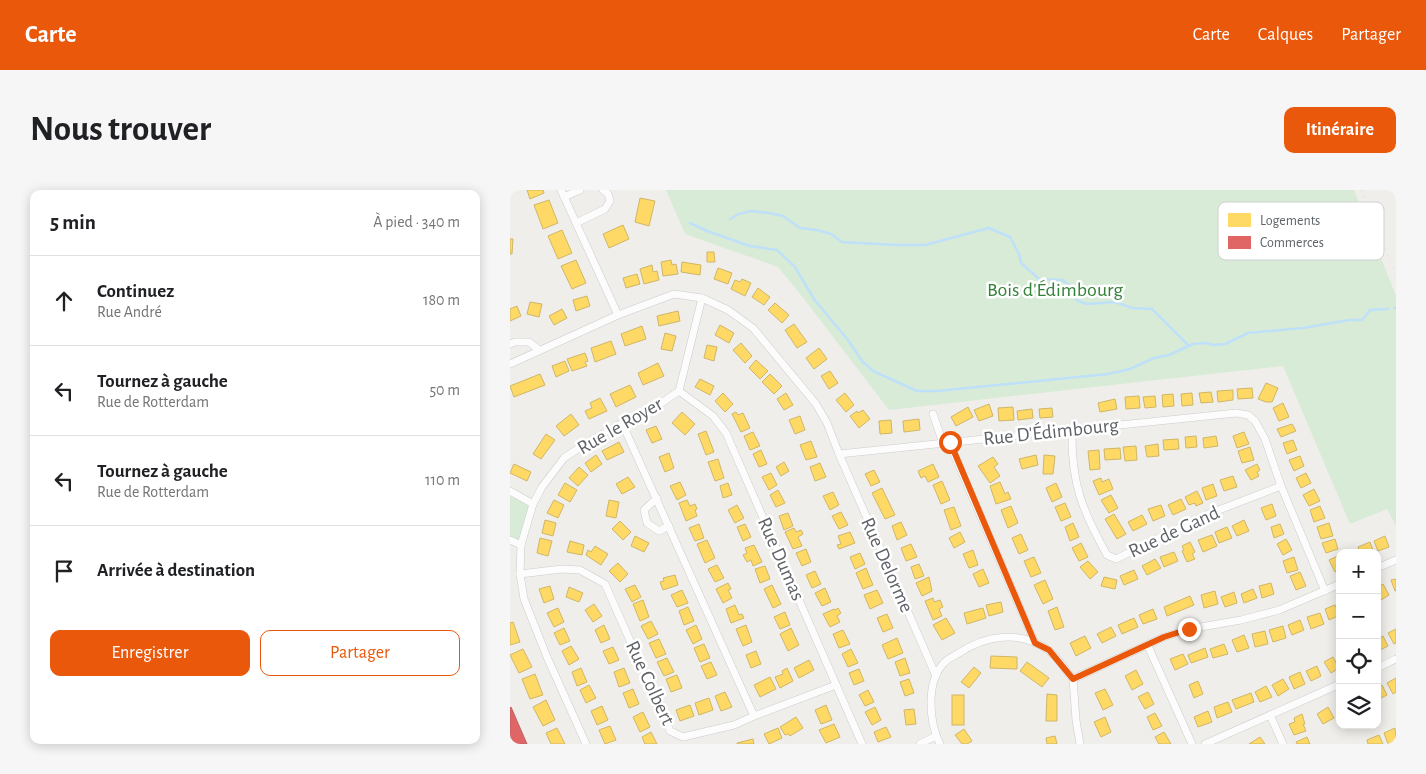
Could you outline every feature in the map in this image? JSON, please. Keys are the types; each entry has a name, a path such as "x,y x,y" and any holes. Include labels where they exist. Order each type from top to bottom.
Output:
{"street":[{"path":"580,190 562,193 618,315"},
{"path":"576,223 605,209 610,201 608,194 603,190"},
{"path":"510,364 618,315 674,294 702,298 728,310 753,328 816,404 827,423 839,454"},
{"name":"Rue le Royer","path":"586,744 546,657 524,599 520,574 521,545 533,504 542,487 564,458 622,423 654,408 679,391 702,298"},
{"path":"510,344 529,342 539,350"},
{"name":"Rue Dumas","path":"679,391 713,416 726,433 862,744"},
{"path":"933,414 1035,643"},
{"name":"Rue D'Édimbourg","path":"839,454 1236,414 1248,415 1255,421 1265,439 1281,486 1325,591"},
{"path":"622,423 754,716"},
{"name":"Rue de Gand","path":"1072,430 1071,456 1077,488 1087,519 1108,555 1116,559 1206,515 1281,486"},
{"name":"Rue Delorme","path":"839,454 936,676"},
{"path":"510,491 533,504"},
{"path":"657,498 644,510 646,523 659,531 669,526"},
{"path":"510,540 521,545"},
{"path":"1381,566 1396,560"},
{"name":"Rue Colbert","path":"520,574 562,568 580,570 605,584 670,731 683,737 734,725 836,685"},
{"path":"1073,679 1164,637 1189,629 1241,620 1279,610 1336,586"},
{"path":"940,744 931,718 932,688 936,676 944,663 971,644 998,636 1018,638 1049,650 1073,679 1080,744"},
{"path":"1148,646 1192,744"},
{"path":"1381,666 1396,659"},
{"path":"1205,744 1336,686"},
{"path":"1270,715 1283,744"},
{"path":"920,744 936,736"}],"green space":[{"name":"Bois d'Édimbourg","path":"666,190 1354,190 1359,202 1218,202 1218,260 1382,260 1396,296 1396,526 1387,509 1350,524 1283,366 889,410 778,267 685,234"},
{"path":"510,491 533,504 521,545 510,540"}],"building: Logements":[{"path":"527,190 543,190 544,193 530,199"},
{"path":"640,198 655,201 649,226 635,222"},
{"path":"549,200 558,223 543,229 534,205"},
{"path":"623,225 629,239 609,248 603,234"},
{"path":"562,230 572,253 558,259 548,236"},
{"path":"510,239 513,239 512,254 510,254"},
{"path":"707,252 714,252 715,262 707,262"},
{"path":"576,260 586,283 572,289 561,266"},
{"path":"671,260 672,265 676,264 678,274 663,276 661,262"},
{"path":"682,262 701,265 700,275 681,272"},
{"path":"652,265 653,272 657,271 659,280 644,284 640,269"},
{"path":"718,268 732,273 728,284 714,279"},
{"path":"637,274 640,284 626,288 623,278"},
{"path":"742,279 751,283 745,296 731,289 735,280 740,282"},
{"path":"758,288 770,297 764,305 752,297"},
{"path":"587,296 590,306 576,311 573,300"},
{"path":"530,302 542,304 539,317 527,314"},
{"path":"775,303 789,315 782,323 768,310"},
{"path":"517,306 521,316 510,321 510,309"},
{"path":"562,309 567,318 554,325 549,316"},
{"path":"678,311 680,321 659,326 657,316"},
{"path":"794,324 807,342 797,348 785,330"},
{"path":"720,325 734,333 729,343 715,335"},
{"path":"642,326 646,339 625,346 621,334"},
{"path":"665,333 676,336 672,351 661,349"},
{"path":"611,341 616,354 595,362 591,348"},
{"path":"741,343 752,356 745,363 733,350"},
{"path":"707,345 717,347 714,361 704,358"},
{"path":"819,348 827,359 814,369 806,358"},
{"path":"585,353 588,361 585,362 587,366 572,371 567,359"},
{"path":"756,360 768,371 760,379 749,368"},
{"path":"565,361 569,371 556,377 552,366"},
{"path":"658,363 664,376 643,385 638,373"},
{"path":"830,371 838,383 829,389 821,376"},
{"path":"540,374 545,385 514,397 510,386"},
{"path":"770,374 782,386 774,394 762,382"},
{"path":"700,379 714,386 710,395 695,387"},
{"path":"1266,383 1278,388 1272,402 1258,399"},
{"path":"630,385 636,397 616,407 610,394"},
{"path":"1252,388 1253,398 1238,399 1237,389"},
{"path":"1233,390 1233,400 1218,402 1217,391"},
{"path":"1211,392 1213,402 1201,403 1199,393"},
{"path":"723,393 733,404 725,412 715,401"},
{"path":"786,393 793,405 784,410 777,399"},
{"path":"845,393 854,405 846,412 836,400"},
{"path":"1192,393 1193,405 1182,406 1181,394"},
{"path":"1173,394 1174,406 1163,407 1162,395"},
{"path":"1139,396 1140,408 1126,409 1125,397"},
{"path":"1155,396 1156,407 1145,408 1143,397"},
{"path":"600,398 607,411 589,419 585,411 592,408 590,403"},
{"path":"1115,399 1117,409 1100,412 1098,403"},
{"path":"1283,403 1289,417 1279,421 1273,408"},
{"path":"989,404 993,416 979,421 974,410"},
{"path":"968,407 973,417 956,426 951,417"},
{"path":"1013,407 1014,420 999,421 998,408"},
{"path":"1052,408 1053,417 1040,418 1039,409"},
{"path":"1032,409 1033,418 1018,420 1017,411"},
{"path":"863,410 870,419 859,428 850,416 857,411 858,413"},
{"path":"682,412 695,424 685,435 672,423"},
{"path":"736,412 738,415 743,413 750,428 741,432 732,414"},
{"path":"571,414 579,425 564,436 556,426"},
{"path":"800,416 805,430 795,434 789,420"},
{"path":"919,419 920,430 904,432 903,421"},
{"path":"891,420 892,433 880,434 879,421"},
{"path":"1292,424 1296,431 1281,437 1277,429"},
{"path":"656,426 662,439 652,443 646,430"},
{"path":"706,431 714,452 706,455 698,434"},
{"path":"753,432 760,446 750,450 744,436"},
{"path":"1244,432 1249,444 1237,448 1233,436"},
{"path":"546,434 555,440 541,459 533,454"},
{"path":"1196,436 1197,447 1186,448 1185,437"},
{"path":"1216,436 1218,446 1204,448 1203,438"},
{"path":"1178,439 1179,449 1164,450 1163,440"},
{"path":"1293,440 1297,450 1287,454 1283,443"},
{"path":"811,441 817,457 806,460 800,445"},
{"path":"619,442 624,452 607,460 602,451"},
{"path":"1158,444 1159,456 1147,457 1145,446"},
{"path":"1136,446 1137,460 1125,461 1123,447"},
{"path":"1250,447 1254,460 1242,463 1238,451"},
{"path":"1120,448 1121,459 1105,460 1104,449"},
{"path":"761,450 767,464 759,467 753,454"},
{"path":"1099,450 1100,469 1090,470 1088,451"},
{"path":"669,453 674,468 665,472 659,457"},
{"path":"596,455 602,464 591,472 585,463"},
{"path":"1036,455 1038,465 1022,469 1019,459"},
{"path":"1044,455 1055,456 1053,474 1043,474"},
{"path":"1300,456 1304,466 1294,471 1289,460"},
{"path":"993,457 998,464 994,467 1000,476 990,483 978,466"},
{"path":"718,459 724,478 715,481 708,462"},
{"path":"784,462 789,471 781,476 776,467"},
{"path":"820,463 826,477 815,481 810,467"},
{"path":"514,464 531,472 527,481 510,473"},
{"path":"933,464 939,477 928,482 925,476 921,478 918,471"},
{"path":"1257,464 1260,470 1257,472 1259,476 1251,480 1245,470"},
{"path":"579,467 588,475 578,486 569,478"},
{"path":"874,470 880,482 871,486 865,474"},
{"path":"771,473 777,485 769,490 762,477"},
{"path":"1306,473 1311,483 1301,488 1296,478"},
{"path":"1233,476 1237,487 1224,491 1220,480"},
{"path":"628,477 635,487 622,494 616,484"},
{"path":"1101,478 1102,482 1109,479 1113,489 1099,495 1093,481"},
{"path":"942,481 950,500 941,504 933,485"},
{"path":"680,482 686,495 677,500 670,486"},
{"path":"1000,482 1005,494 1008,492 1011,499 996,504 990,486"},
{"path":"565,483 577,490 570,502 558,495"},
{"path":"728,483 732,495 723,498 720,486"},
{"path":"1056,483 1062,497 1052,502 1046,488"},
{"path":"1213,484 1217,496 1206,500 1202,488"},
{"path":"882,488 895,515 885,519 872,493"},
{"path":"1314,489 1320,501 1309,506 1303,495"},
{"path":"778,490 785,503 776,507 770,495"},
{"path":"1197,491 1203,503 1196,506 1195,503 1189,505 1185,497"},
{"path":"833,492 839,505 830,510 823,496"},
{"path":"1111,495 1118,508 1109,513 1101,500"},
{"path":"1181,499 1186,509 1173,515 1168,505"},
{"path":"554,500 564,505 558,518 547,513"},
{"path":"609,500 619,502 616,518 606,516"},
{"path":"687,500 690,506 695,504 697,516 686,521 679,503"},
{"path":"1065,503 1071,517 1061,521 1055,507"},
{"path":"1272,504 1276,516 1266,520 1261,508"},
{"path":"737,505 744,518 735,523 728,510"},
{"path":"1161,505 1165,516 1153,521 1148,509"},
{"path":"1011,506 1018,523 1008,528 1001,510"},
{"path":"1320,506 1325,518 1314,522 1310,510"},
{"path":"954,507 961,526 951,530 944,510"},
{"path":"841,512 848,525 839,529 832,516"},
{"path":"788,513 793,526 784,530 779,516"},
{"path":"1114,514 1126,534 1117,539 1105,519"},
{"path":"1142,515 1147,524 1133,531 1128,522"},
{"path":"545,520 556,523 553,536 542,533"},
{"path":"1244,520 1249,531 1237,536 1232,526"},
{"path":"620,521 631,532 623,540 612,529"},
{"path":"901,522 907,535 897,540 892,526"},
{"path":"1073,523 1079,537 1070,541 1065,527"},
{"path":"1329,523 1333,536 1321,539 1317,527"},
{"path":"699,524 704,538 695,541 689,528"},
{"path":"745,524 751,537 743,541 737,527"},
{"path":"1280,524 1284,534 1274,538 1271,527"},
{"path":"1227,527 1232,538 1219,543 1215,532"},
{"path":"794,528 796,532 801,530 803,534 798,537 802,546 793,549 785,532"},
{"path":"850,532 855,543 839,549 837,545 841,544 838,536"},
{"path":"960,532 965,542 954,548 949,538"},
{"path":"1021,534 1028,550 1019,554 1012,538"},
{"path":"1212,535 1217,546 1203,552 1198,540"},
{"path":"635,536 649,543 644,552 631,546"},
{"path":"1385,536 1389,547 1381,550 1377,549 1374,541"},
{"path":"540,538 552,541 548,556 537,553"},
{"path":"1286,539 1292,550 1283,555 1277,544"},
{"path":"1335,539 1338,549 1326,553 1322,543"},
{"path":"707,540 715,558 705,563 697,544"},
{"path":"570,541 584,545 582,555 567,552"},
{"path":"1190,542 1195,552 1192,554 1195,559 1187,562 1182,546"},
{"path":"1370,542 1373,549 1359,549 1358,547"},
{"path":"1081,543 1088,557 1079,561 1072,548"},
{"path":"911,544 917,557 906,561 901,548"},
{"path":"754,545 762,562 753,566 751,560 747,562 743,555 747,553 745,548"},
{"path":"595,546 608,554 601,565 586,555 588,550 591,552"},
{"path":"806,549 811,562 802,566 796,553"},
{"path":"973,550 978,565 969,568 963,554"},
{"path":"1174,552 1178,561 1164,567 1160,557"},
{"path":"860,553 865,564 855,569 850,557"},
{"path":"1034,557 1041,573 1031,577 1024,561"},
{"path":"1294,557 1298,570 1287,573 1283,561"},
{"path":"1336,557 1336,572 1335,572 1329,560"},
{"path":"1155,559 1161,568 1147,575 1142,566"},
{"path":"1088,561 1098,572 1090,579 1080,567"},
{"path":"618,563 628,574 620,582 609,571"},
{"path":"919,564 924,576 915,579 911,567"},
{"path":"717,565 724,578 715,582 708,569"},
{"path":"765,566 770,579 760,583 755,569"},
{"path":"866,568 873,585 863,589 856,573"},
{"path":"983,569 989,583 979,587 973,574"},
{"path":"1134,570 1138,579 1124,585 1120,576"},
{"path":"815,571 821,584 812,588 806,575"},
{"path":"1300,572 1306,586 1296,590 1290,576"},
{"path":"675,575 678,585 663,590 660,582 664,581 663,578"},
{"path":"929,577 932,591 922,596 916,583"},
{"path":"1104,577 1117,580 1115,589 1101,586"},
{"path":"1396,579 1396,591 1395,591 1391,580"},
{"path":"1045,580 1053,599 1043,604 1034,585"},
{"path":"728,583 731,589 728,590 732,598 723,603 716,589"},
{"path":"1271,583 1274,594 1262,598 1259,586"},
{"path":"1383,584 1389,595 1381,600 1381,594 1381,585"},
{"path":"635,585 641,597 632,602 625,589"},
{"path":"772,585 781,604 773,608 764,589"},
{"path":"550,586 554,599 544,603 539,589"},
{"path":"569,587 583,593 579,602 566,597"},
{"path":"825,588 831,602 822,606 815,593"},
{"path":"1253,589 1257,598 1244,603 1241,594"},
{"path":"682,590 688,603 677,607 671,595"},
{"path":"877,590 883,603 870,609 864,595"},
{"path":"1215,591 1218,604 1204,608 1201,595"},
{"path":"1234,592 1237,603 1225,607 1221,597"},
{"path":"1190,596 1194,605 1167,616 1164,607"},
{"path":"933,598 934,602 940,600 943,607 939,609 942,616 933,620 925,601"},
{"path":"643,600 649,617 640,621 633,604"},
{"path":"1001,602 1003,612 989,616 986,605"},
{"path":"594,604 602,616 593,622 585,610"},
{"path":"735,605 739,615 742,614 744,618 731,623 726,609"},
{"path":"1335,605 1336,617 1329,620 1325,609"},
{"path":"688,607 694,621 684,625 679,611"},
{"path":"1057,607 1064,627 1055,630 1048,611"},
{"path":"558,608 564,622 554,627 547,613"},
{"path":"838,608 841,613 837,616 840,622 830,627 823,614"},
{"path":"983,608 986,618 967,624 964,613"},
{"path":"1153,609 1157,619 1143,624 1139,615"},
{"path":"785,612 790,625 780,629 774,617"},
{"path":"1320,613 1324,624 1311,629 1307,617"},
{"path":"887,614 893,628 883,632 877,618"},
{"path":"946,618 955,633 942,640 933,625"},
{"path":"1134,618 1138,627 1122,634 1118,625"},
{"path":"1300,620 1304,630 1292,635 1288,625"},
{"path":"651,621 658,634 648,639 641,626"},
{"path":"513,622 520,642 510,645 510,623"},
{"path":"604,625 610,639 601,643 595,630"},
{"path":"696,625 702,639 693,644 686,630"},
{"path":"746,625 752,642 743,646 736,629"},
{"path":"1283,626 1286,638 1273,642 1269,630"},
{"path":"1111,627 1116,636 1102,643 1097,634"},
{"path":"564,628 570,641 560,645 554,633"},
{"path":"791,628 799,645 788,651 780,634"},
{"path":"1396,629 1396,643 1394,644 1388,633"},
{"path":"843,630 850,644 839,648 833,634"},
{"path":"1265,631 1268,644 1255,647 1252,634"},
{"path":"1244,635 1249,648 1237,652 1232,640"},
{"path":"1085,636 1091,648 1076,656 1070,643"},
{"path":"1383,636 1388,646 1381,650 1381,639"},
{"path":"897,638 903,653 888,659 882,645"},
{"path":"659,639 666,654 656,658 649,643"},
{"path":"704,644 710,658 700,662 694,648"},
{"path":"1224,644 1228,654 1213,658 1210,649"},
{"path":"571,646 579,659 569,665 562,651"},
{"path":"613,647 619,660 609,664 603,651"},
{"path":"1205,648 1208,657 1191,663 1188,655"},
{"path":"523,649 532,667 519,673 510,655"},
{"path":"851,649 858,663 848,667 842,654"},
{"path":"756,651 761,664 751,668 746,655"},
{"path":"1183,654 1188,664 1175,670 1170,659"},
{"path":"991,656 1017,657 1017,669 990,668"},
{"path":"1333,657 1336,662 1336,670 1331,673 1324,662"},
{"path":"667,658 674,672 664,676 657,662"},
{"path":"905,658 910,673 900,676 895,662"},
{"path":"809,660 814,670 799,678 794,668"},
{"path":"711,662 717,675 707,679 701,666"},
{"path":"1027,662 1049,678 1042,687 1020,671"},
{"path":"1317,666 1321,676 1311,681 1306,671"},
{"path":"974,667 981,673 969,688 961,682"},
{"path":"581,668 587,682 577,686 572,672"},
{"path":"624,668 630,683 619,687 614,672"},
{"path":"787,668 793,681 780,688 775,677 783,674 782,671"},
{"path":"859,669 864,681 854,685 849,673"},
{"path":"1136,670 1143,684 1132,690 1125,676"},
{"path":"1300,672 1305,684 1294,689 1289,677"},
{"path":"535,674 543,695 530,699 522,679"},
{"path":"677,675 682,688 671,692 666,679"},
{"path":"770,677 776,689 760,697 754,685"},
{"path":"1396,678 1396,692 1393,694 1387,683"},
{"path":"909,679 914,693 905,696 900,682"},
{"path":"1283,679 1289,689 1278,696 1272,685"},
{"path":"1198,681 1203,694 1194,698 1189,685"},
{"path":"589,685 596,698 586,703 580,690"},
{"path":"1381,685 1387,695 1381,698"},
{"path":"1266,686 1272,697 1260,702 1255,692"},
{"path":"633,689 639,704 629,708 623,693"},
{"path":"1105,689 1113,705 1103,710 1095,693"},
{"path":"868,690 874,702 865,706 859,695"},
{"path":"725,692 732,707 721,711 715,696"},
{"path":"1148,692 1154,704 1145,709 1138,697"},
{"path":"1251,693 1254,702 1236,709 1232,700"},
{"path":"1047,694 1057,695 1057,721 1046,721"},
{"path":"952,695 964,695 964,725 952,725"},
{"path":"709,698 713,710 699,715 695,703"},
{"path":"546,700 555,720 543,726 533,707"},
{"path":"1228,702 1232,712 1217,718 1214,707"},
{"path":"690,705 694,716 680,721 676,710"},
{"path":"826,705 832,720 821,724 815,710"},
{"path":"602,706 608,720 597,725 591,711"},
{"path":"875,707 881,720 872,725 865,712"},
{"path":"1328,707 1334,718 1323,724 1317,714"},
{"path":"914,709 916,724 906,725 904,710"},
{"path":"1208,711 1212,722 1198,727 1194,717"},
{"path":"643,712 650,727 640,732 633,717"},
{"path":"1155,713 1162,726 1153,730 1147,717"},
{"path":"1302,714 1306,731 1294,735 1289,724 1295,722 1294,718"},
{"path":"796,717 803,728 790,736 788,734 785,735 780,727"},
{"path":"1105,717 1111,732 1101,737 1094,722"},
{"path":"834,724 840,737 826,743 819,730"},
{"path":"610,726 616,740 605,744 599,730"},
{"path":"886,727 891,737 878,742 874,732"},
{"path":"557,728 565,744 551,744 546,733"},
{"path":"778,728 782,738 769,744 764,734"},
{"path":"1395,728 1396,741 1388,744 1384,733"},
{"path":"964,729 972,741 967,744 962,744 955,735"},
{"path":"651,732 657,744 645,744 642,737"},
{"path":"1164,732 1171,744 1159,744 1155,737"},
{"path":"1379,735 1383,744 1368,744 1367,740"},
{"path":"1055,736 1057,744 1047,744 1046,738"},
{"path":"1260,737 1265,744 1249,744"},
{"path":"1307,737 1310,744 1297,744 1296,742"},
{"path":"753,739 754,744 737,744 737,743"}],"building: Commerces":[{"path":"511,707 527,744 510,744"}],"waterway":[{"path":"730,219 751,211 769,213 783,216 800,228 831,234 842,242 896,245 925,245 989,228 1010,237 1019,254 1021,263 1039,279 1062,280 1069,285 1070,294 1078,301 1087,304 1115,302 1132,308 1152,309 1189,346"},
{"path":"690,223 750,246 777,250 795,267 814,299 848,340 862,361 873,371 917,391 937,391 1108,374 1130,369 1193,344 1225,344 1248,333 1362,320 1370,310 1388,309"}],"railway":[{"path":"1361,190 1366,202"},
{"path":"1384,247 1396,277"}],"route":[{"path":"950,442 1035,643 1049,650 1073,679 1164,637 1189,629"}]}
